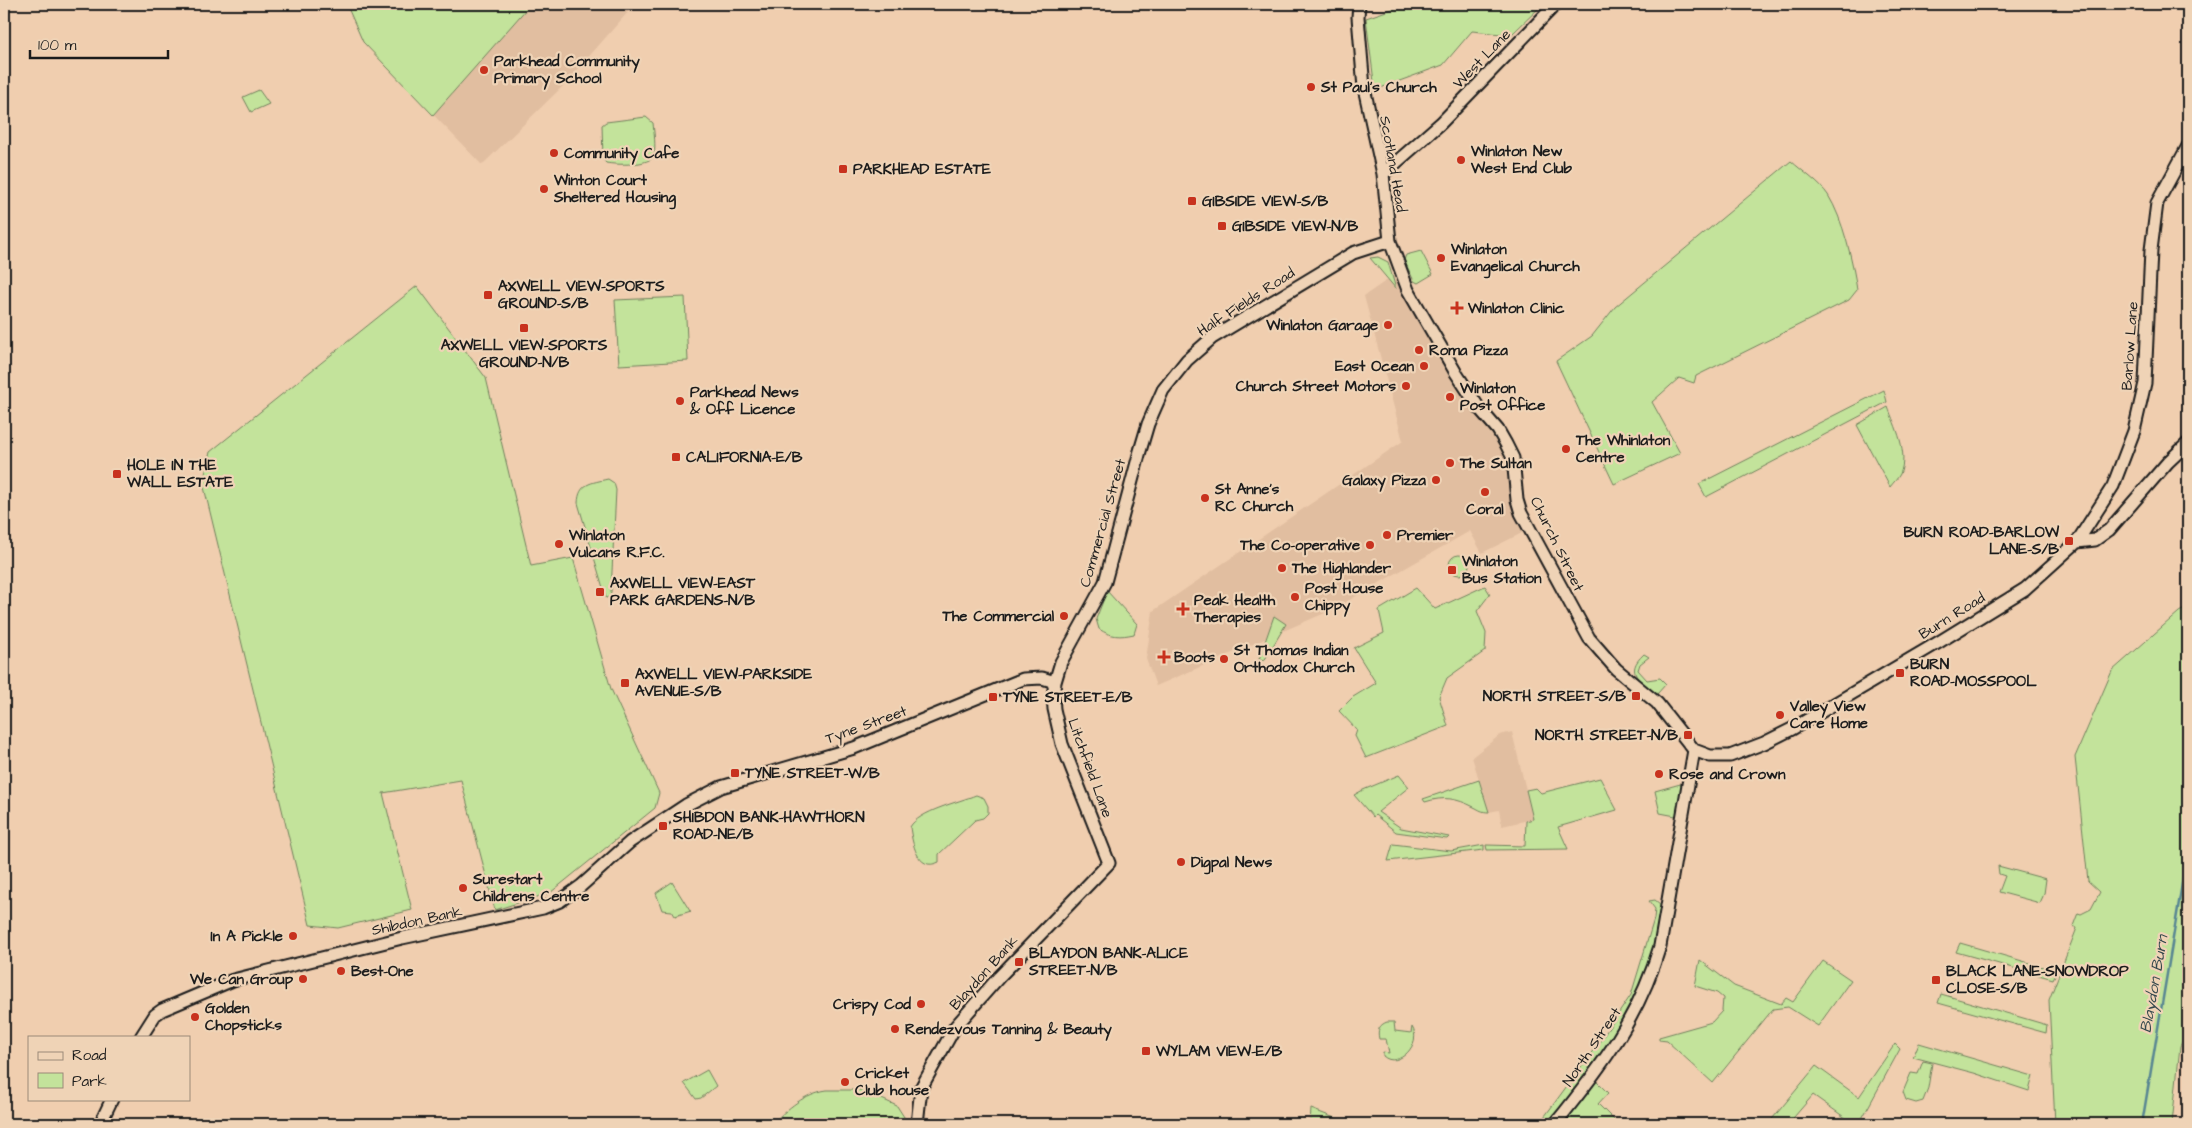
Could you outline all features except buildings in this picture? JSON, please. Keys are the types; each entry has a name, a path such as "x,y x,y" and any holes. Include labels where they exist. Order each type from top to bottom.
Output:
{"street":[{"name":"Scotland Head","path":"1359,4 1358,17 1364,88 1383,174 1390,241"},
{"name":"West Lane","path":"1383,174 1441,123 1556,4"},
{"name":"Barlow Lane","path":"2077,542 2113,486 2134,431 2145,383 2151,258 2157,203 2188,146"},
{"name":"Half Fields Road","path":"1140,451 1148,424 1163,390 1187,360 1212,338 1353,253 1390,241"},
{"name":"Church Street","path":"1390,241 1412,297 1461,380 1479,408 1498,430 1513,458 1517,500 1521,513 1579,622 1596,647 1616,669 1656,703 1694,750"},
{"name":"Burn Road","path":"1694,750 1710,756 1730,756 1764,743 1792,729 2025,589 2077,542 2095,540 2109,530 2168,462 2188,443"},
{"name":"Commercial Street","path":"1055,682 1061,662 1105,582 1140,451"},
{"name":"Tyne Street","path":"686,806 721,787 854,748 1013,682 1032,677 1055,682"},
{"name":"Litchfield Lane","path":"1055,682 1053,696 1057,730 1109,863"},
{"name":"North Street","path":"1555,1124 1611,1052 1632,1017 1651,974 1660,946 1680,819 1694,750"},
{"name":"Shibdon Bank","path":"143,1036 156,1015 162,1010 233,980 402,938 543,908 570,894 630,842 686,806"},
{"name":"Blaydon Bank","path":"917,1124 921,1088 955,1027 1109,863"},
{"path":"100,1124 112,1100"}],"shaded area":[{"name":"Parkhead Community Primary School","path":"352,4 635,4 563,86 482,165 363,42 348,8"},
{"path":"1396,274 1454,378 1521,460 1522,533 1482,553 1470,531 1332,610 1156,686 1146,659 1153,611 1403,441 1364,296"},
{"path":"1512,732 1533,819 1502,826 1499,810 1489,812 1472,757 1500,735"}],"green space":[{"path":"352,4 524,4 528,7 433,115 363,42 348,8"},
{"path":"1407,4 1543,4 1511,35 1472,31 1443,65 1375,90 1366,18"},
{"path":"259,90 269,104 251,112 243,97"},
{"path":"646,117 653,123 655,139 654,155 651,159 633,164 606,163 603,159 602,125 606,122"},
{"path":"1791,161 1821,186 1828,195 1847,241 1857,290 1849,300 1696,376 1694,383 1679,378 1652,402 1680,453 1614,484 1556,361 1592,336 1615,307"},
{"path":"1421,251 1433,274 1418,283 1414,281 1404,260 1406,255"},
{"path":"1378,257 1388,262 1396,289 1370,258"},
{"path":"417,286 486,378 531,566 573,558 611,689 659,793 655,808 550,893 495,910 461,780 383,793 412,910 338,928 310,925 203,483 210,452"},
{"path":"685,297 688,361 619,365 615,300"},
{"path":"1884,390 1887,402 1706,497 1699,484"},
{"path":"1888,407 1900,440 1903,457 1900,474 1890,487 1857,425"},
{"path":"608,479 614,483 616,490 611,592 610,597 606,598 578,503 583,488 591,483"},
{"path":"1459,555 1466,558 1469,565 1466,572 1459,575 1452,572 1449,565 1452,558"},
{"path":"1485,586 1490,594 1477,611 1486,633 1485,651 1447,678 1439,697 1448,726 1366,758 1355,736 1357,730 1339,711 1353,697 1376,683 1354,648 1384,633 1379,610 1416,588 1435,609"},
{"path":"1107,591 1137,624 1134,634 1116,636 1099,629 1096,619"},
{"path":"2188,607 2188,1031 2180,1046 2172,1124 2055,1124 2049,1000 2077,928 2073,926 2078,913 2081,914 2091,909 2100,892 2088,881 2075,757 2112,671 2179,612"},
{"path":"1274,616 1286,624 1264,661 1259,659"},
{"path":"1644,654 1649,657 1640,664 1638,670 1647,680 1660,678 1666,684 1657,694 1640,681 1635,672 1635,666"},
{"path":"1399,775 1409,787 1378,812 1401,828 1449,837 1447,839 1396,832 1375,815 1373,817 1354,795"},
{"path":"1600,778 1617,810 1558,827 1568,849 1487,850 1486,845 1525,846 1526,821 1533,819 1526,790 1536,788 1541,793"},
{"path":"1479,780 1489,812 1481,811 1456,800 1438,799 1425,802 1423,799"},
{"path":"1684,783 1681,817 1660,813 1655,791"},
{"path":"976,795 984,798 988,806 988,813 983,818 975,820 939,854 939,862 925,863 914,847 910,827 915,821 930,812"},
{"path":"1393,844 1451,851 1484,845 1484,850 1388,861"},
{"path":"1998,866 2046,879 2044,894 2040,903 1999,892 2005,876 1999,874"},
{"path":"672,882 691,911 675,916 672,911 662,910 656,893"},
{"path":"1655,900 1660,904 1665,915 1651,974 1592,1077 1608,1093 1598,1104 1618,1124 1587,1124 1558,1120 1555,1124 1539,1124 1631,995 1654,919 1655,909 1649,901"},
{"path":"1960,943 2057,971 2053,979 1956,952"},
{"path":"1700,960 1734,986 1781,1004 1786,998 1793,1002 1823,961 1851,980 1818,1026 1788,1007 1773,1009 1713,1083 1667,1041 1659,1040 1659,1037 1712,1022 1722,1011 1723,998 1717,993 1695,986"},
{"path":"1941,994 2047,1025 2046,1033 1938,1003"},
{"path":"1387,1022 1394,1022 1395,1031 1411,1033 1412,1027 1415,1033 1412,1047 1402,1057 1395,1060 1383,1056 1383,1052 1389,1053 1386,1039 1379,1039 1379,1028"},
{"path":"1919,1043 2033,1076 2029,1091 1974,1073 1913,1057"},
{"path":"1895,1044 1900,1049 1859,1124 1854,1124 1813,1095 1788,1124 1768,1124 1816,1066 1859,1097"},
{"path":"1923,1061 1932,1063 1928,1088 1923,1101 1916,1103 1906,1100 1903,1092 1911,1073 1918,1074"},
{"path":"707,1070 716,1086 701,1098 696,1099 684,1083"},
{"path":"827,1090 862,1090 897,1106 904,1117 905,1124 772,1124 790,1107 804,1098"},
{"path":"1311,1109 1340,1120 1338,1124 1310,1124"}],"waterway":[{"name":"Blaydon Burn","path":"2142,1124 2188,848"}],"place":[{"name":"Parkhead Community Primary School","path":"484,70"},
{"name":"St Paul's Church","path":"1311,87"},
{"name":"Community Cafe","path":"554,153"},
{"name":"Winlaton New West End Club","path":"1461,160"},
{"name":"PARKHEAD ESTATE","path":"843,169"},
{"name":"Winton Court Sheltered Housing","path":"544,189"},
{"name":"GIBSIDE VIEW-S/B","path":"1192,201"},
{"name":"GIBSIDE VIEW-N/B","path":"1222,226"},
{"name":"Winlaton Evangelical Church","path":"1441,258"},
{"name":"AXWELL VIEW-SPORTS GROUND-S/B","path":"488,295"},
{"name":"Winlaton Clinic","path":"1457,308"},
{"name":"Winlaton Garage","path":"1388,325"},
{"name":"AXWELL VIEW-SPORTS GROUND-N/B","path":"524,328"},
{"name":"Roma Pizza","path":"1419,350"},
{"name":"East Ocean","path":"1424,366"},
{"name":"Church Street Motors","path":"1406,386"},
{"name":"Winlaton Post Office","path":"1450,397"},
{"name":"Parkhead News & Off Licence","path":"680,401"},
{"name":"The Whinlaton Centre","path":"1566,449"},
{"name":"CALIFORNIA-E/B","path":"676,457"},
{"name":"The Sultan","path":"1450,463"},
{"name":"HOLE IN THE WALL ESTATE","path":"117,474"},
{"name":"Galaxy Pizza","path":"1436,480"},
{"name":"Coral","path":"1485,492"},
{"name":"St Anne's RC Church","path":"1205,498"},
{"name":"Premier","path":"1387,535"},
{"name":"BURN ROAD-BARLOW LANE-S/B","path":"2069,541"},
{"name":"Winlaton Vulcans R.F.C.","path":"559,544"},
{"name":"The Co-operative","path":"1370,545"},
{"name":"The Highlander","path":"1282,568"},
{"name":"Winlaton Bus Station","path":"1452,570"},
{"name":"AXWELL VIEW-EAST PARK GARDENS-N/B","path":"600,592"},
{"name":"Post House Chippy","path":"1295,597"},
{"name":"Peak Health Therapies","path":"1183,609"},
{"name":"The Commercial","path":"1064,616"},
{"name":"Boots","path":"1164,657"},
{"name":"St Thomas Indian Orthodox Church","path":"1224,659"},
{"name":"BURN ROAD-MOSSPOOL","path":"1900,673"},
{"name":"AXWELL VIEW-PARKSIDE AVENUE-S/B","path":"625,683"},
{"name":"NORTH STREET-S/B","path":"1636,696"},
{"name":"TYNE STREET-E/B","path":"993,697"},
{"name":"Valley View Care Home","path":"1780,715"},
{"name":"NORTH STREET-N/B","path":"1688,735"},
{"name":"TYNE STREET-W/B","path":"735,773"},
{"name":"Rose and Crown","path":"1659,774"},
{"name":"SHIBDON BANK-HAWTHORN ROAD-NE/B","path":"663,826"},
{"name":"Digpal News","path":"1181,862"},
{"name":"Surestart Childrens Centre","path":"463,888"},
{"name":"In A Pickle","path":"293,936"},
{"name":"BLAYDON BANK-ALICE STREET-N/B","path":"1019,962"},
{"name":"Best-One","path":"341,971"},
{"name":"We Can Group","path":"303,979"},
{"name":"BLACK LANE-SNOWDROP CLOSE-S/B","path":"1936,980"},
{"name":"Crispy Cod","path":"921,1004"},
{"name":"Golden Chopsticks","path":"195,1017"},
{"name":"Rendezvous Tanning & Beauty","path":"895,1029"},
{"name":"WYLAM VIEW-E/B","path":"1146,1051"},
{"name":"Cricket Club house","path":"845,1082"}]}
